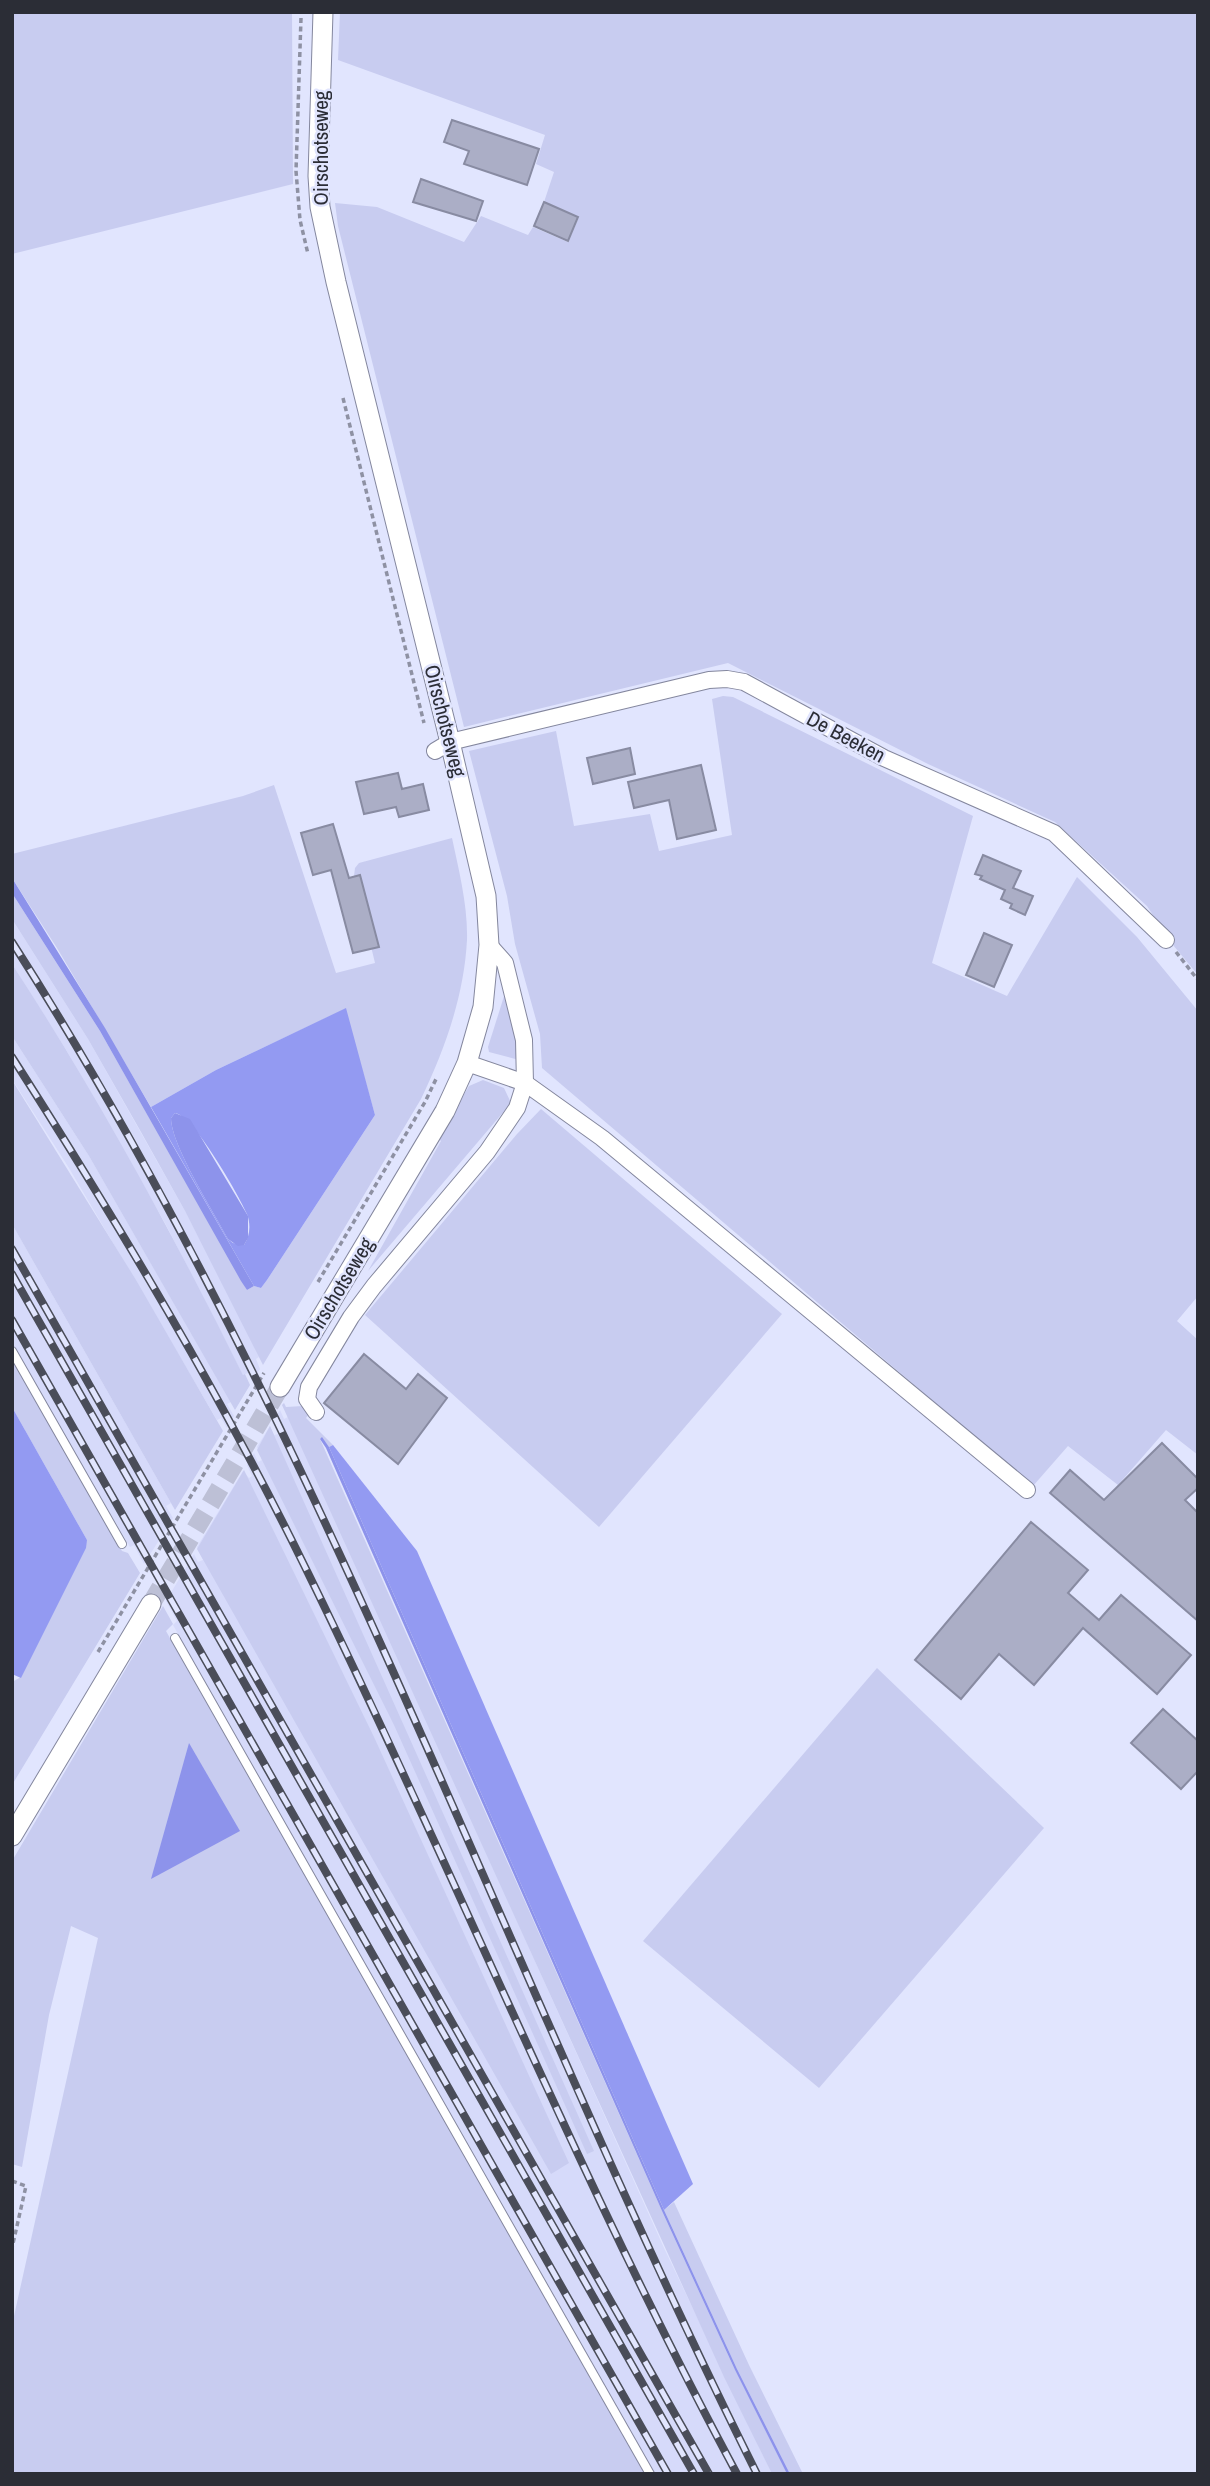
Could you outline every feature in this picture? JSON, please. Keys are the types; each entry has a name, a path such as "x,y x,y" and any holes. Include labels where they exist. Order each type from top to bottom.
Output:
{"street":[{"name":"Oirschotseweg","path":"280,1387 445,1111 467,1063 483,1007 489,945 486,896 443,747 320,207 318,158 323,12"},
{"name":"De Beeken","path":"443,747 709,680 744,681 884,758 1054,833 1166,940"},
{"path":"316,1412 310,1405 307,1393 338,1338 374,1286 507,1125 517,1108 525,1083 524,1040 505,963 489,945"},
{"path":"467,1063 525,1083 601,1138 1027,1490"},
{"path":"12,1836 151,1604"}],"lane":[{"path":"12,1351 122,1544"},
{"path":"175,1638 650,2474"}],"path":[{"path":"302,12 296,172 298,208 309,257"},
{"path":"342,395 417,701 443,747"},
{"path":"1166,940 1198,980"},
{"path":"318,1282 425,1102 441,1069"},
{"path":"92,1661 268,1366"},
{"path":"12,2181 26,2186 12,2248"}],"shaded area":[{"path":"12,12 292,12 293,184 12,254"},
{"path":"340,12 1198,12 1198,975 1173,945 1147,906 1055,822 928,764 728,663 464,727 338,226 335,203 377,207 464,242 481,216 528,235 533,227 568,242 579,217 544,202 554,172 536,164 545,135 338,60"},
{"path":"733,697 973,816 932,963 1007,996 1077,877 1137,937 1198,1011 1198,1296 1177,1321 1198,1340 1198,1455 1166,1430 1118,1485 1068,1446 1033,1486 542,1068 540,1034 515,944 507,896 469,751 556,731 574,826 650,814 659,851 732,835 712,699"},
{"path":"274,785 336,973 375,963 354,876 359,863 452,838 465,901 467,940 462,981 452,1022 421,1099 263,1365 185,1211 141,1132 88,1039 12,919 12,893 100,1031 247,1290 254,1286 261,1288 267,1280 375,1115 345,1009 216,1070 151,1107 57,948 12,878 12,854 243,796"},
{"path":"12,878 105,1028 254,1286 247,1290 241,1281 100,1031 12,893"},
{"path":"12,919 88,1039 185,1211 231,1299 259,1357 256,1359 260,1369 252,1381 248,1373 243,1375 165,1223 68,1053 12,964"},
{"path":"12,964 104,1115 162,1218 243,1375 245,1374 250,1385 235,1410 89,1156 12,1036"},
{"path":"506,990 521,1039 519,1060 489,1052 488,1047"},
{"path":"346,1008 375,1115 261,1288 254,1286 151,1107 216,1070","holes":["175,1113 183,1117 215,1157 247,1214 249,1230 244,1245 228,1239 185,1161 171,1118"]},
{"path":"12,1036 89,1156 231,1402 227,1404 234,1416 227,1428 221,1418 217,1420 69,1168 12,1079"},
{"path":"12,1080 136,1280 223,1431 175,1510 12,1224"},
{"path":"483,1080 504,1088 511,1103 368,1271 441,1141 438,1138 469,1086"},
{"path":"541,1109 782,1314 599,1527 365,1315"},
{"path":"175,1113 190,1119 248,1216 248,1238 244,1245 238,1246 228,1239 194,1179 173,1130 171,1118"},
{"path":"12,1224 171,1503 166,1506 173,1518 144,1564 134,1545 130,1547 12,1345"},
{"path":"12,1357 122,1551 128,1553 140,1573 12,1785 12,1682 21,1677 87,1540 12,1407"},
{"path":"284,1403 286,1407 303,1406 310,1413 306,1418 333,1445 329,1447 320,1439 662,2211 735,2370 787,2474 772,2474 724,2377 282,1405"},
{"path":"12,1407 87,1540 86,1548 21,1678 12,1674"},
{"path":"280,1410 284,1419 288,1417 311,1463 664,2248 772,2474 655,2474 173,1625 177,1621 166,1601 194,1554 198,1562 203,1560 197,1547 243,1471 249,1478 252,1476 247,1465 254,1453 258,1462 262,1460 257,1447 270,1426 274,1435 278,1434 272,1422"},
{"path":"270,1426 594,2151 587,2154 394,1725 257,1450"},
{"path":"322,1437 329,1447 664,2210 737,2369 790,2474 787,2474 735,2370 662,2211 320,1439"},
{"path":"333,1445 417,1551 693,2184 664,2210 329,1447"},
{"path":"244,1470 374,1737 569,2163 551,2174 197,1549"},
{"path":"163,1606 173,1624 166,1631 182,1660 646,2474 12,2474 12,2325 98,1938 71,1926 49,2015 22,2167 12,2164 12,1861"},
{"path":"877,1668 1044,1828 819,2088 643,1941"},
{"path":"189,1743 240,1831 151,1879"},
{"path":"674,2202 803,2474 790,2474 737,2369 664,2210"}],"building":[{"path":"452,120 539,149 527,185 464,164 469,151 444,142"},
{"path":"421,179 483,201 476,221 413,202"},
{"path":"544,202 578,217 568,241 534,226"},
{"path":"630,748 635,774 593,784 587,758"},
{"path":"701,765 716,830 677,839 669,800 634,808 628,782"},
{"path":"398,773 402,789 423,784 429,810 399,817 396,807 364,814 356,782"},
{"path":"333,824 349,878 360,875 379,947 353,953 331,870 313,875 301,833"},
{"path":"983,855 1021,871 1013,888 1033,896 1025,915 1010,908 1012,904 1001,899 1005,890 975,874"},
{"path":"984,933 1012,945 994,987 966,975"},
{"path":"364,1354 406,1389 418,1374 447,1398 398,1464 324,1403"},
{"path":"1162,1443 1198,1479 1198,1488 1185,1500 1198,1513 1198,1621 1050,1493 1070,1470 1104,1500"},
{"path":"1031,1522 1088,1570 1068,1593 1099,1620 1121,1595 1191,1655 1157,1694 1083,1628 1034,1685 999,1654 961,1699 915,1660"},
{"path":"1163,1709 1198,1741 1198,1771 1181,1789 1131,1743"}],"tunnel":[{"path":"151,1604 280,1387"}],"railway":[{"path":"12,942 122,1125 223,1312 316,1504 665,2282 757,2474"},
{"path":"12,1057 167,1310 274,1505 414,1797 570,2138 679,2363 737,2474"},
{"path":"12,1249 709,2474"},
{"path":"12,1274 694,2474"},
{"path":"12,1320 668,2474"}]}
